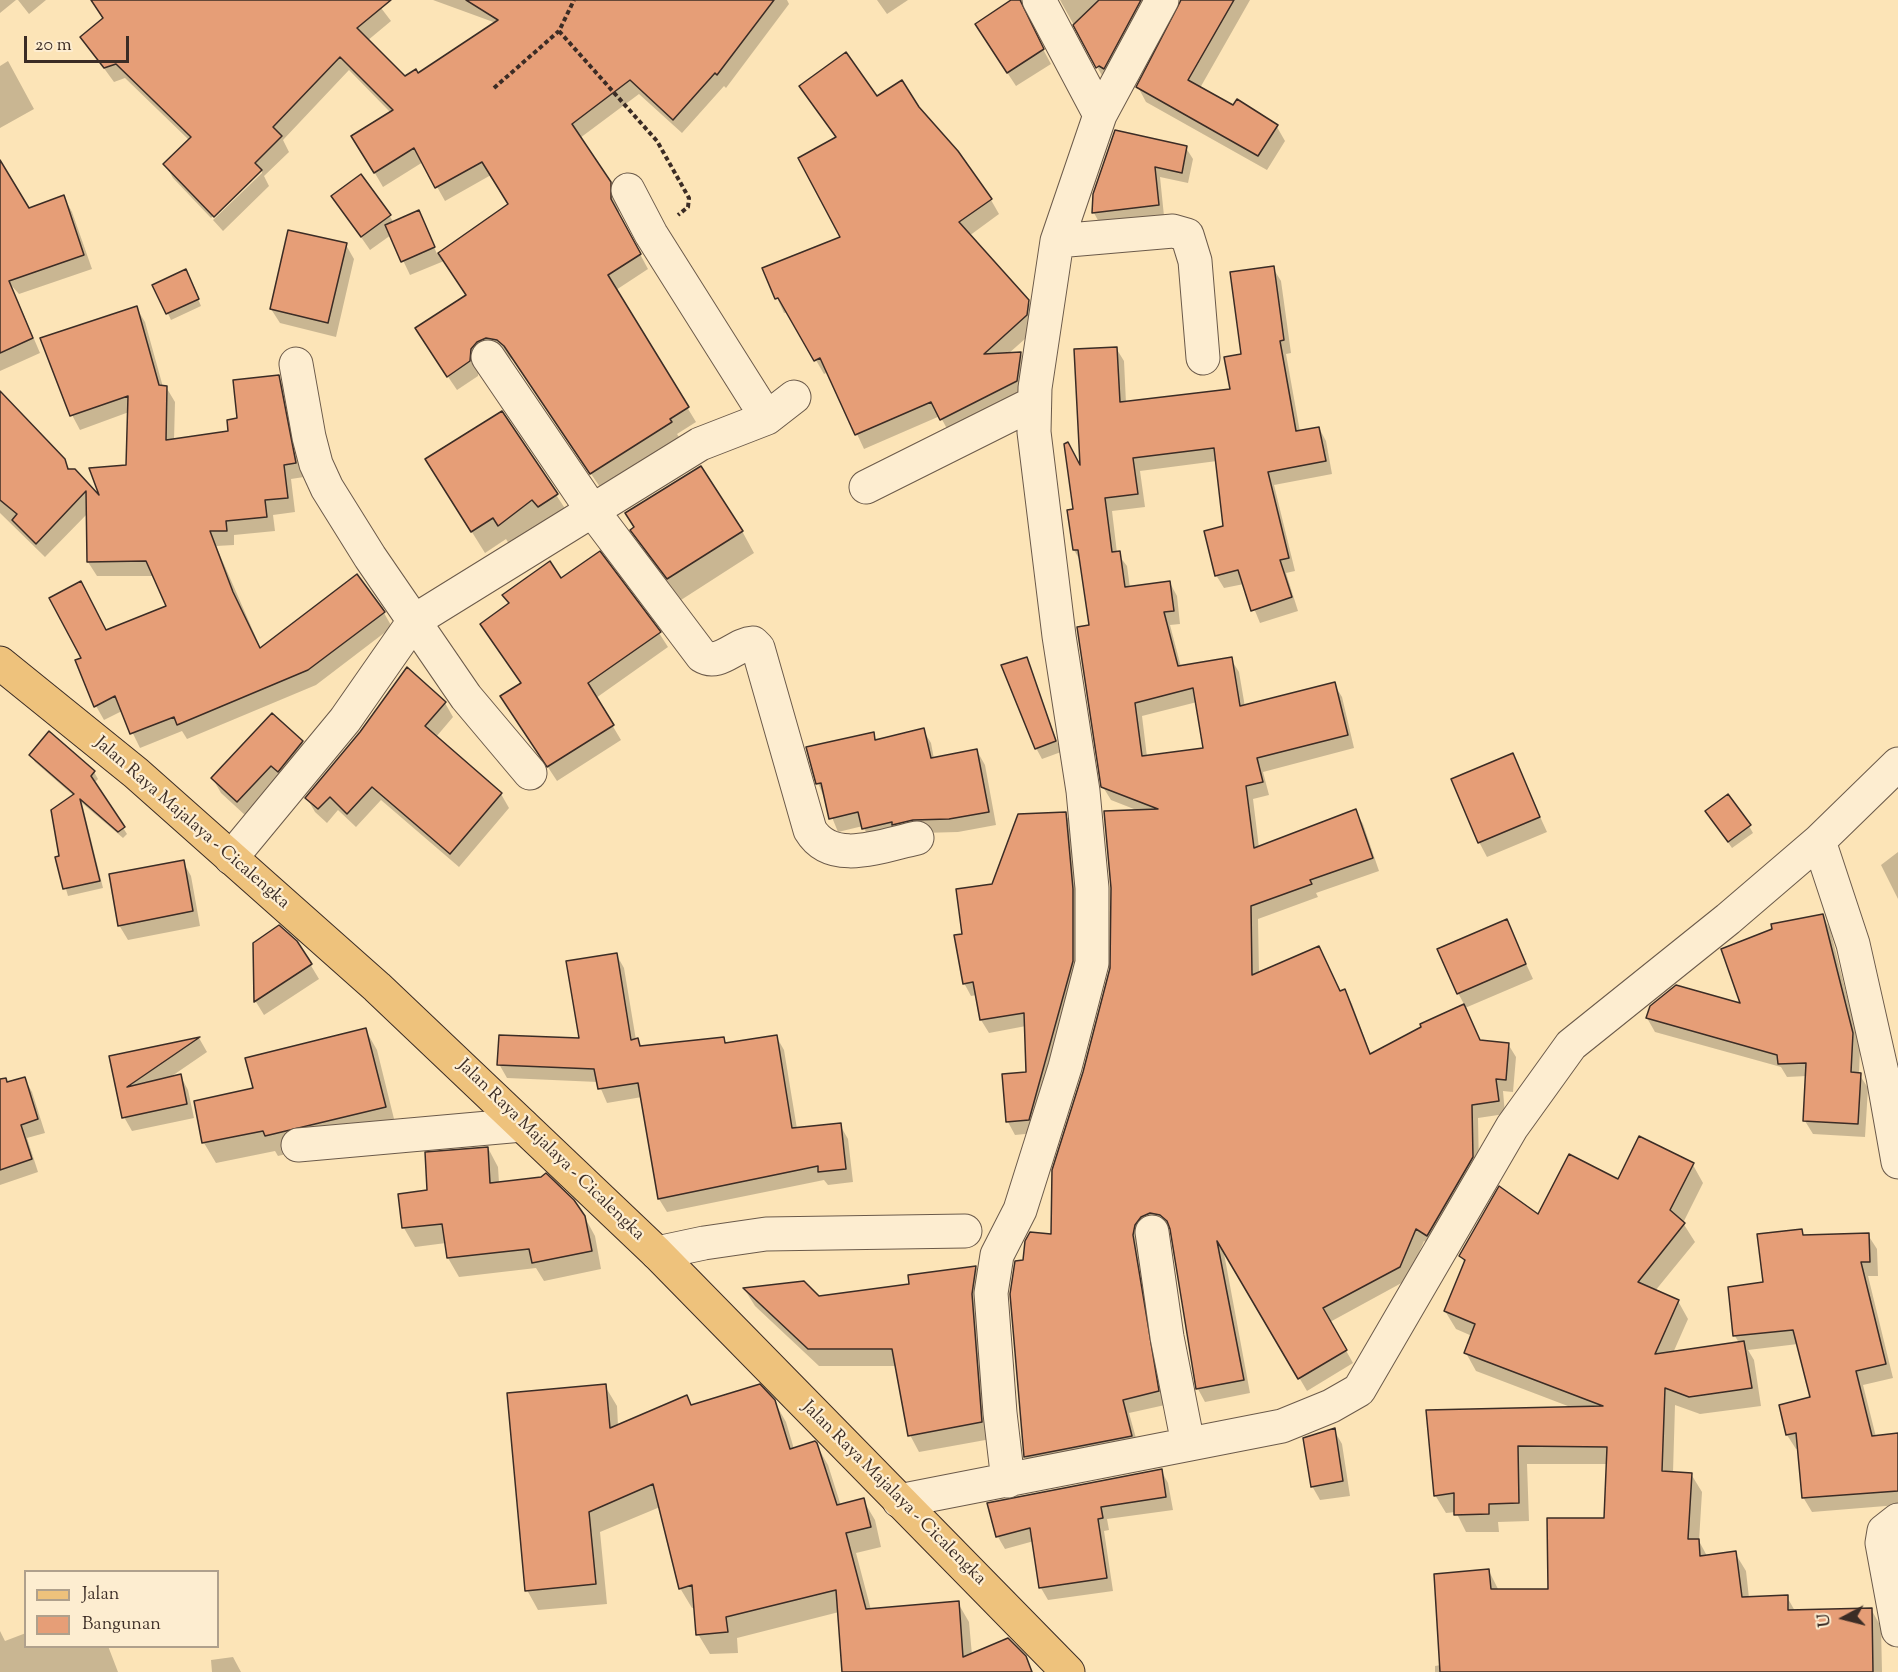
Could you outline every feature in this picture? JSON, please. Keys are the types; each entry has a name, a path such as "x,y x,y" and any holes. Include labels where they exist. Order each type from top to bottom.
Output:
{"main road":[{"name":"Jalan Raya Majalaya - Cicalengka","path":"0,663 136,773 377,987 657,1253 1068,1672"}],"street":[{"path":"1039,0 1100,115"},
{"path":"1008,1481 1000,1413 991,1293 997,1256 1020,1210 1065,1067 1092,963 1092,888 1083,791 1059,636 1034,432 1034,403 1057,242 1100,115 1161,0"},
{"path":"628,190 651,234 767,418"},
{"path":"1057,242 1173,231 1187,235 1195,261 1203,358"},
{"path":"488,357 592,510 702,656 708,660 719,659 747,643 753,643 758,648 810,830 816,840 826,848 841,852 917,838"},
{"path":"296,364 316,464 351,527 466,697 530,773"},
{"path":"231,858 345,720 414,621 592,510 648,479 700,444 767,418 794,397"},
{"path":"866,488 1034,403"},
{"path":"899,1501 1282,1426 1331,1406 1359,1390 1512,1127 1570,1046 1728,919 1819,841 1898,764"},
{"path":"1819,841 1853,944 1885,1087 1898,1162"},
{"path":"298,1145 522,1125"},
{"path":"657,1253 704,1242 766,1234 964,1232"},
{"path":"1152,1232 1167,1337 1188,1444"},
{"path":"1898,1520 1884,1531 1882,1543 1898,1630"}],"path":[{"path":"494,88 559,31 574,0"},
{"path":"559,31 652,134 689,198 686,210 651,234"}],"building":[{"path":"91,0 391,0 357,28 405,76 416,69 418,73 498,20 466,0 774,0 717,75 715,73 673,120 630,80 572,124 611,182 611,199 641,254 608,275 689,407 670,419 672,422 590,474 504,346 497,340 486,338 477,342 471,349 470,361 447,377 415,328 466,295 438,253 508,204 482,162 435,188 414,148 374,173 351,136 393,110 340,57 273,127 282,136 255,163 262,170 214,217 163,164 191,137 116,64 104,68 80,37 103,18"},
{"path":"1011,0 1020,0 1044,49 1007,73 975,24"},
{"path":"1099,0 1141,0 1104,69 1099,66 1096,68 1073,25"},
{"path":"1181,0 1234,0 1188,80 1233,105 1237,99 1278,125 1258,156 1136,87"},
{"path":"846,52 877,96 902,80 919,107 958,151 992,199 959,222 1029,300 1027,315 984,354 1021,352 1017,381 940,420 931,402 855,435 820,358 814,361 778,298 775,299 762,268 840,237 798,158 836,137 799,86"},
{"path":"1115,130 1187,146 1182,173 1155,167 1159,205 1092,213 1093,194"},
{"path":"0,160 29,208 64,195 84,255 9,281 33,338 0,353"},
{"path":"361,174 391,215 361,237 331,196"},
{"path":"419,210 435,247 401,262 385,225"},
{"path":"288,230 347,243 328,323 270,309"},
{"path":"1274,266 1284,340 1280,341 1296,431 1319,427 1326,461 1268,472 1289,558 1280,560 1292,597 1251,611 1238,570 1215,576 1204,531 1223,526 1214,448 1133,458 1138,494 1105,498 1112,552 1120,551 1125,587 1170,581 1174,611 1164,612 1178,666 1232,657 1240,706 1335,682 1348,735 1257,758 1263,782 1246,786 1254,848 1356,809 1373,858 1310,880 1312,884 1251,906 1252,975 1319,946 1340,991 1345,989 1370,1054 1421,1027 1420,1024 1464,1004 1480,1040 1509,1043 1506,1080 1496,1079 1499,1101 1472,1105 1473,1157 1427,1236 1416,1229 1400,1267 1323,1308 1347,1350 1298,1379 1217,1241 1244,1380 1196,1389 1170,1229 1167,1221 1160,1215 1150,1213 1141,1217 1135,1225 1133,1235 1159,1391 1123,1400 1132,1436 1024,1457 1010,1294 1015,1261 1023,1260 1025,1241 1030,1232 1051,1234 1052,1170 1083,1072 1110,968 1111,888 1104,811 1158,809 1101,787 1077,627 1089,625 1078,550 1073,550 1067,510 1073,509 1064,444 1068,442 1080,465 1074,349 1117,347 1120,402 1230,389 1224,357 1241,354 1230,272","holes":["1193,688 1203,748 1142,756 1135,703"]},
{"path":"186,269 199,299 166,314 152,285"},
{"path":"137,306 159,385 167,386 166,440 228,431 227,420 237,418 233,380 279,375 296,463 284,465 288,498 265,500 267,517 226,521 227,531 210,531 233,592 260,648 357,574 385,612 308,670 177,725 174,717 130,734 115,696 94,707 75,660 81,658 49,598 81,581 106,630 166,606 146,561 87,562 86,491 36,544 12,520 17,514 0,500 0,391 65,459 68,469 75,469 99,495 89,468 126,465 128,396 70,416 40,338"},
{"path":"502,411 558,494 538,507 532,500 498,526 493,518 471,532 425,459"},
{"path":"701,466 743,531 667,579 630,530 634,527 625,513"},
{"path":"600,551 661,632 588,683 614,725 547,767 500,696 521,683 480,624 509,603 502,595 550,561 561,578"},
{"path":"1027,657 1056,741 1035,749 1001,665"},
{"path":"407,667 446,702 425,726 502,793 450,854 372,787 347,814 330,797 318,809 305,798 360,732"},
{"path":"272,713 303,741 278,772 271,766 237,802 211,778"},
{"path":"924,728 931,758 977,749 989,812 949,819 913,820 892,825 892,822 862,829 858,812 829,819 821,783 816,784 806,747 874,732 875,740"},
{"path":"49,731 95,771 91,776 125,827 118,832 80,799 100,881 63,889 55,857 59,856 51,810 74,794 29,755"},
{"path":"1513,753 1540,817 1478,843 1451,779"},
{"path":"1728,794 1751,825 1728,842 1705,811"},
{"path":"1066,812 1073,889 1073,961 1029,1120 1006,1122 1002,1074 1026,1072 1024,1013 980,1020 973,982 963,984 954,935 962,934 956,889 992,884 1018,814"},
{"path":"184,860 193,911 118,926 109,874"},
{"path":"1823,914 1853,1033 1851,1072 1861,1073 1858,1124 1803,1121 1806,1063 1778,1064 1777,1055 1646,1018 1650,1006 1676,985 1740,1003 1721,949 1772,929 1771,924"},
{"path":"1507,919 1526,964 1457,994 1437,949"},
{"path":"279,925 297,941 312,964 254,1002 253,943"},
{"path":"617,953 631,1040 638,1038 640,1046 724,1037 725,1043 777,1035 792,1128 841,1123 846,1169 818,1172 818,1166 658,1199 638,1083 598,1089 594,1069 497,1065 499,1035 579,1038 566,961"},
{"path":"366,1028 386,1107 265,1136 263,1131 202,1143 194,1101 253,1088 245,1058"},
{"path":"200,1037 127,1087 181,1074 187,1104 122,1118 109,1056"},
{"path":"25,1077 38,1119 21,1125 32,1159 0,1170 0,1079 6,1078 7,1082"},
{"path":"1639,1136 1694,1163 1670,1210 1685,1223 1638,1282 1679,1300 1655,1354 1744,1341 1752,1388 1689,1397 1665,1388 1662,1471 1692,1473 1688,1539 1699,1539 1700,1556 1736,1551 1742,1597 1788,1595 1788,1610 1872,1608 1873,1672 1440,1672 1434,1574 1489,1569 1491,1589 1548,1589 1547,1518 1604,1518 1607,1447 1518,1446 1519,1503 1489,1504 1489,1514 1454,1515 1454,1493 1434,1496 1426,1410 1603,1406 1464,1353 1475,1324 1444,1311 1465,1260 1459,1256 1499,1186 1538,1214 1569,1154 1618,1179"},
{"path":"488,1147 490,1183 541,1177 546,1173 574,1200 585,1216 592,1251 532,1263 529,1249 447,1258 442,1224 402,1228 398,1194 427,1190 425,1152"},
{"path":"1802,1229 1803,1235 1869,1233 1870,1262 1861,1262 1886,1364 1856,1371 1872,1436 1898,1433 1898,1491 1802,1498 1796,1433 1786,1435 1779,1405 1810,1397 1793,1330 1733,1336 1728,1287 1763,1282 1757,1234"},
{"path":"976,1266 972,1294 982,1422 908,1436 892,1349 808,1349 743,1288 804,1281 819,1296 909,1284 908,1275"},
{"path":"606,1384 610,1428 687,1395 691,1405 760,1384 775,1400 790,1449 815,1441 817,1443 837,1505 864,1498 871,1527 846,1533 866,1609 959,1601 963,1657 1008,1638 1026,1656 1032,1672 842,1672 836,1590 726,1617 728,1632 696,1635 692,1585 679,1589 653,1484 589,1512 596,1584 525,1591 507,1393"},
{"path":"1335,1428 1343,1481 1311,1487 1303,1438"},
{"path":"1162,1469 1166,1497 1101,1507 1103,1518 1098,1519 1107,1578 1039,1588 1030,1528 996,1537 987,1503"}]}
